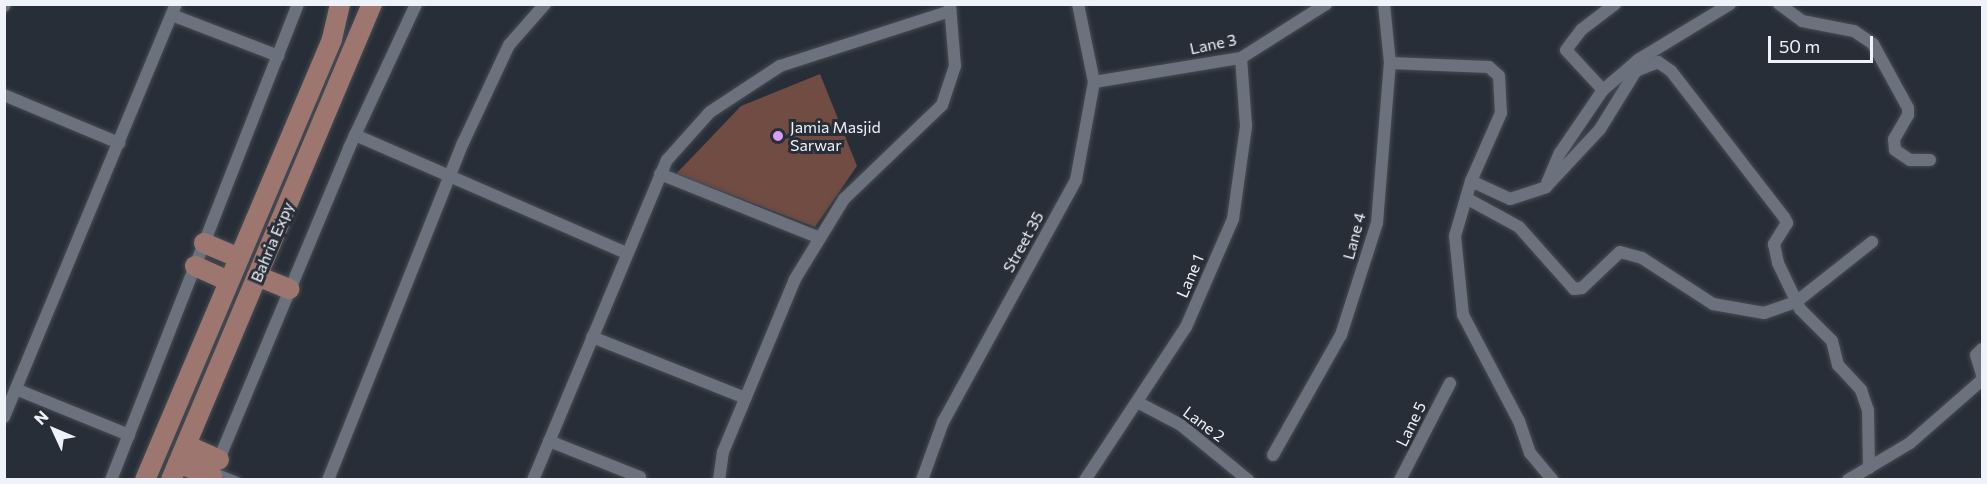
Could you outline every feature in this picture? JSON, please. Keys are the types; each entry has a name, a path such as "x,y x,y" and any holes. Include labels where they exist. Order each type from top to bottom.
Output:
{"main road":[{"name":"Bahria Expy","path":"145,480 332,39 340,4"},
{"name":"Bahria Expy","path":"175,471 372,4"},
{"path":"204,243 239,258"},
{"path":"195,266 229,281"},
{"path":"257,276 290,289"},
{"path":"186,445 214,472"},
{"path":"175,471 214,472"}],"street":[{"path":"111,480 298,4"},
{"path":"214,472 355,135 416,4"},
{"path":"328,480 449,177 509,45 545,4"},
{"name":"Street 35","path":"922,480 943,422 1076,180 1094,82 1078,4"},
{"name":"Lane 3","path":"1094,82 1241,58 1326,4"},
{"name":"Lane 4","path":"1273,455 1341,335 1377,223 1390,63 1384,4"},
{"path":"1603,90 1568,54 1567,43 1615,4"},
{"path":"1546,187 1551,167 1603,90 1638,60 1730,4"},
{"path":"1779,4 1802,21 1854,31 1873,44 1908,108 1908,115 1894,139 1895,150 1910,160 1930,160"},
{"path":"533,480 667,160 710,112 780,66 950,8 955,66 942,105 844,199 795,279 723,452 719,480"},
{"path":"4,417 18,390 174,10 278,56"},
{"name":"Lane 1","path":"1085,480 1186,327 1233,219 1246,126 1241,58"},
{"path":"1471,181 1510,199 1546,187 1600,129 1636,71 1658,62 1683,86 1784,217 1787,223 1774,244 1796,302 1832,341 1841,370 1861,390 1868,410 1869,468"},
{"path":"1390,63 1489,67 1499,76 1501,113 1471,181 1455,236 1463,315 1519,420 1530,453 1553,480"},
{"path":"4,95 119,143"},
{"path":"355,135 627,253"},
{"path":"660,174 820,238"},
{"path":"1466,198 1519,227 1574,289 1582,288 1620,252 1642,258 1725,309 1764,313 1796,302 1872,242"},
{"path":"592,337 745,398"},
{"path":"1848,480 1910,443 1983,378 1976,355 1983,349"},
{"name":"Lane 5","path":"1400,480 1450,383"},
{"path":"18,390 129,435"},
{"name":"Lane 2","path":"1137,402 1181,425 1248,480"},
{"path":"549,441 640,477"}],"lane":[{"path":"214,472 237,480"}],"building":[{"name":"Jamia Masjid Sarwar","path":"820,74 857,166 815,227 676,174 741,106"}],"place":[{"name":"Jamia Masjid Sarwar","path":"778,136"}]}
